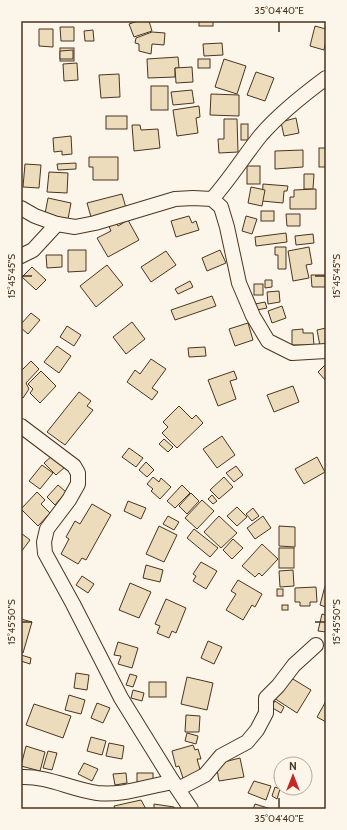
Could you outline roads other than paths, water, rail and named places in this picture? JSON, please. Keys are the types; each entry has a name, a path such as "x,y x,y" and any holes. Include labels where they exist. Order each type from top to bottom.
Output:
{"street":[{"path":"212,199 221,190 261,136 297,100 326,78"},
{"path":"21,208 35,216 57,224 75,227 95,223 175,200 193,198 212,199 221,207 227,227 239,283 253,316 268,341 292,353 326,351"},
{"path":"21,256 33,250 57,224"},
{"path":"21,426 74,466 78,473 78,484 69,500 47,529 44,542 44,554 73,604 121,698 190,809"},
{"path":"21,777 34,777 96,793 116,794 175,786 205,776 221,756 247,742 257,730 266,713 266,698 278,686 294,665 316,645"}]}
